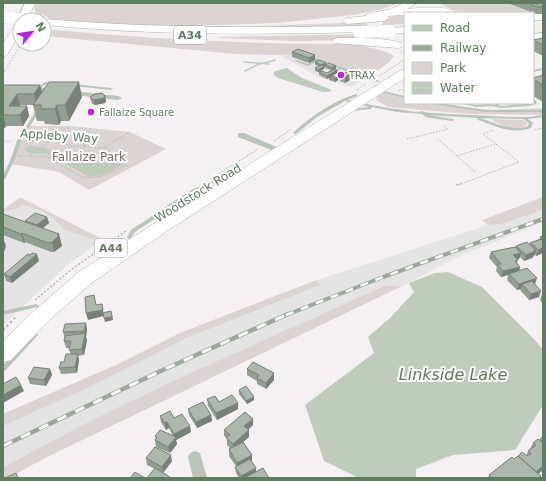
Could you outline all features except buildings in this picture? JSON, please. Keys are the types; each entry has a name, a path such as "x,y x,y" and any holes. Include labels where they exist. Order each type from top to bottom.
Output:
{"highway":[{"path":"388,26 396,14 413,3"},
{"path":"128,30 287,24 371,16 394,11 413,3"},
{"path":"435,3 436,6 448,12"},
{"path":"408,12 420,10 441,12"},
{"path":"396,14 404,13"},
{"path":"388,26 379,23 378,30 385,38 402,47"},
{"name":"A34","path":"52,24 65,26"},
{"path":"287,24 388,26"},
{"name":"A34","path":"52,26 201,35 360,30 388,26 404,27"},
{"name":"A34","path":"388,26 404,30"},
{"path":"128,30 220,40 296,42"},
{"path":"3,54 12,38"},
{"path":"326,42 362,41 402,47"},
{"name":"Woodstock Road","path":"360,97 404,64"},
{"name":"Woodstock Road","path":"3,354 42,315 86,277 158,229 246,174 295,133 404,74"},
{"name":"A44","path":"326,123 360,97"},
{"name":"Woodstock Road","path":"3,338 36,306 79,272 129,237 216,181 326,123"}],"street":[{"path":"3,88 38,89 49,94 118,98"},
{"path":"195,457 200,478"}],"lane":[{"path":"306,56 341,68 367,108 464,116 522,118 542,117"},
{"path":"297,61 308,65 318,60"},
{"path":"341,68 336,71 342,76"},
{"path":"38,89 47,83 62,84"},
{"path":"69,84 111,89"},
{"path":"360,97 404,97"},
{"path":"360,97 379,108"},
{"path":"360,97 379,108 387,109"},
{"path":"437,104 485,111 543,111"},
{"path":"467,104 482,107 491,105 501,107 532,104"},
{"path":"3,178 20,141 39,108"},
{"path":"422,112 425,116 444,118"},
{"path":"464,116 484,120 498,127 514,130 530,127 531,123 522,118"},
{"path":"431,117 452,120"},
{"path":"246,174 280,156 320,131 326,123"},
{"path":"3,313 36,306"},
{"path":"3,369 35,336"}],"path":[{"path":"3,74 16,52"},
{"path":"397,90 404,90"},
{"path":"407,139 448,128 439,122 438,118"},
{"path":"31,156 70,126"},
{"path":"456,185 519,162 483,134 492,132 498,127"},
{"path":"84,146 91,128"},
{"path":"104,148 130,132"},
{"path":"438,139 475,172"},
{"name":"Appleby Way","path":"3,141 51,141 104,148 110,150 130,168"},
{"path":"456,156 496,144"},
{"path":"14,156 46,156 88,179 97,178 126,165"}],"shaded area":[{"path":"302,54 369,77 351,87 318,77 280,55"},
{"path":"23,205 42,211 54,219 63,229 99,242 69,264 3,325 3,211 17,209"},
{"path":"543,210 543,221 462,255 402,286 47,457 8,478 3,478 3,414 116,365 180,333 317,280 488,225 501,224"}],"green space":[{"path":"36,3 400,3 379,10 353,15 277,23 158,27 52,20 52,12 36,12 34,8"},
{"path":"443,3 508,3 530,12 462,12 443,5"},
{"path":"404,13 404,24 382,25 388,18"},
{"path":"367,22 367,26 219,28 235,27"},
{"path":"52,30 203,41 362,44 394,56 388,63 369,77 302,54 236,54 52,37"},
{"path":"368,34 372,40 294,41 218,38 218,37"},
{"path":"385,92 404,97 404,104 439,104 494,110 543,108 543,115 471,114 388,107 376,100 377,96"},
{"path":"490,119 522,120 528,123 519,128 514,128 504,126"},
{"name":"Fallaize Park","path":"28,126 70,126 130,132 166,149 89,190 59,172 11,164 19,141"},
{"path":"20,197 102,239 99,242 63,229 54,219 42,211 23,205 17,209 3,211"},
{"path":"543,197 543,210 501,224 488,225 482,220"},
{"path":"317,280 320,285 184,339 87,388 3,426 3,414 116,365 180,333"},
{"path":"384,286 402,286 47,457 8,478 3,478 3,468 96,418"}],"water":[{"path":"287,68 302,78 332,90 329,92 323,92 278,78 273,74 275,71"},
{"path":"28,146 43,147 84,161 118,162 122,164 107,173 89,177 48,154 29,153 25,150"},
{"name":"Linkside Lake","path":"448,272 482,287 543,350 543,405 515,450 453,455 416,469 416,478 359,478 324,461 305,405 374,353 368,337 391,317 414,292 409,283 435,273"}],"waterway":[{"path":"262,63 275,60"},
{"path":"244,62 262,63"},
{"path":"245,71 262,63"},
{"path":"262,63 269,64"}],"railway":[{"path":"286,315 383,277 543,219"},
{"path":"3,446 165,369 288,314"}],"place":[{"name":"TRAX","path":"341,75"},
{"name":"Fallaize Square","path":"91,112"}]}
